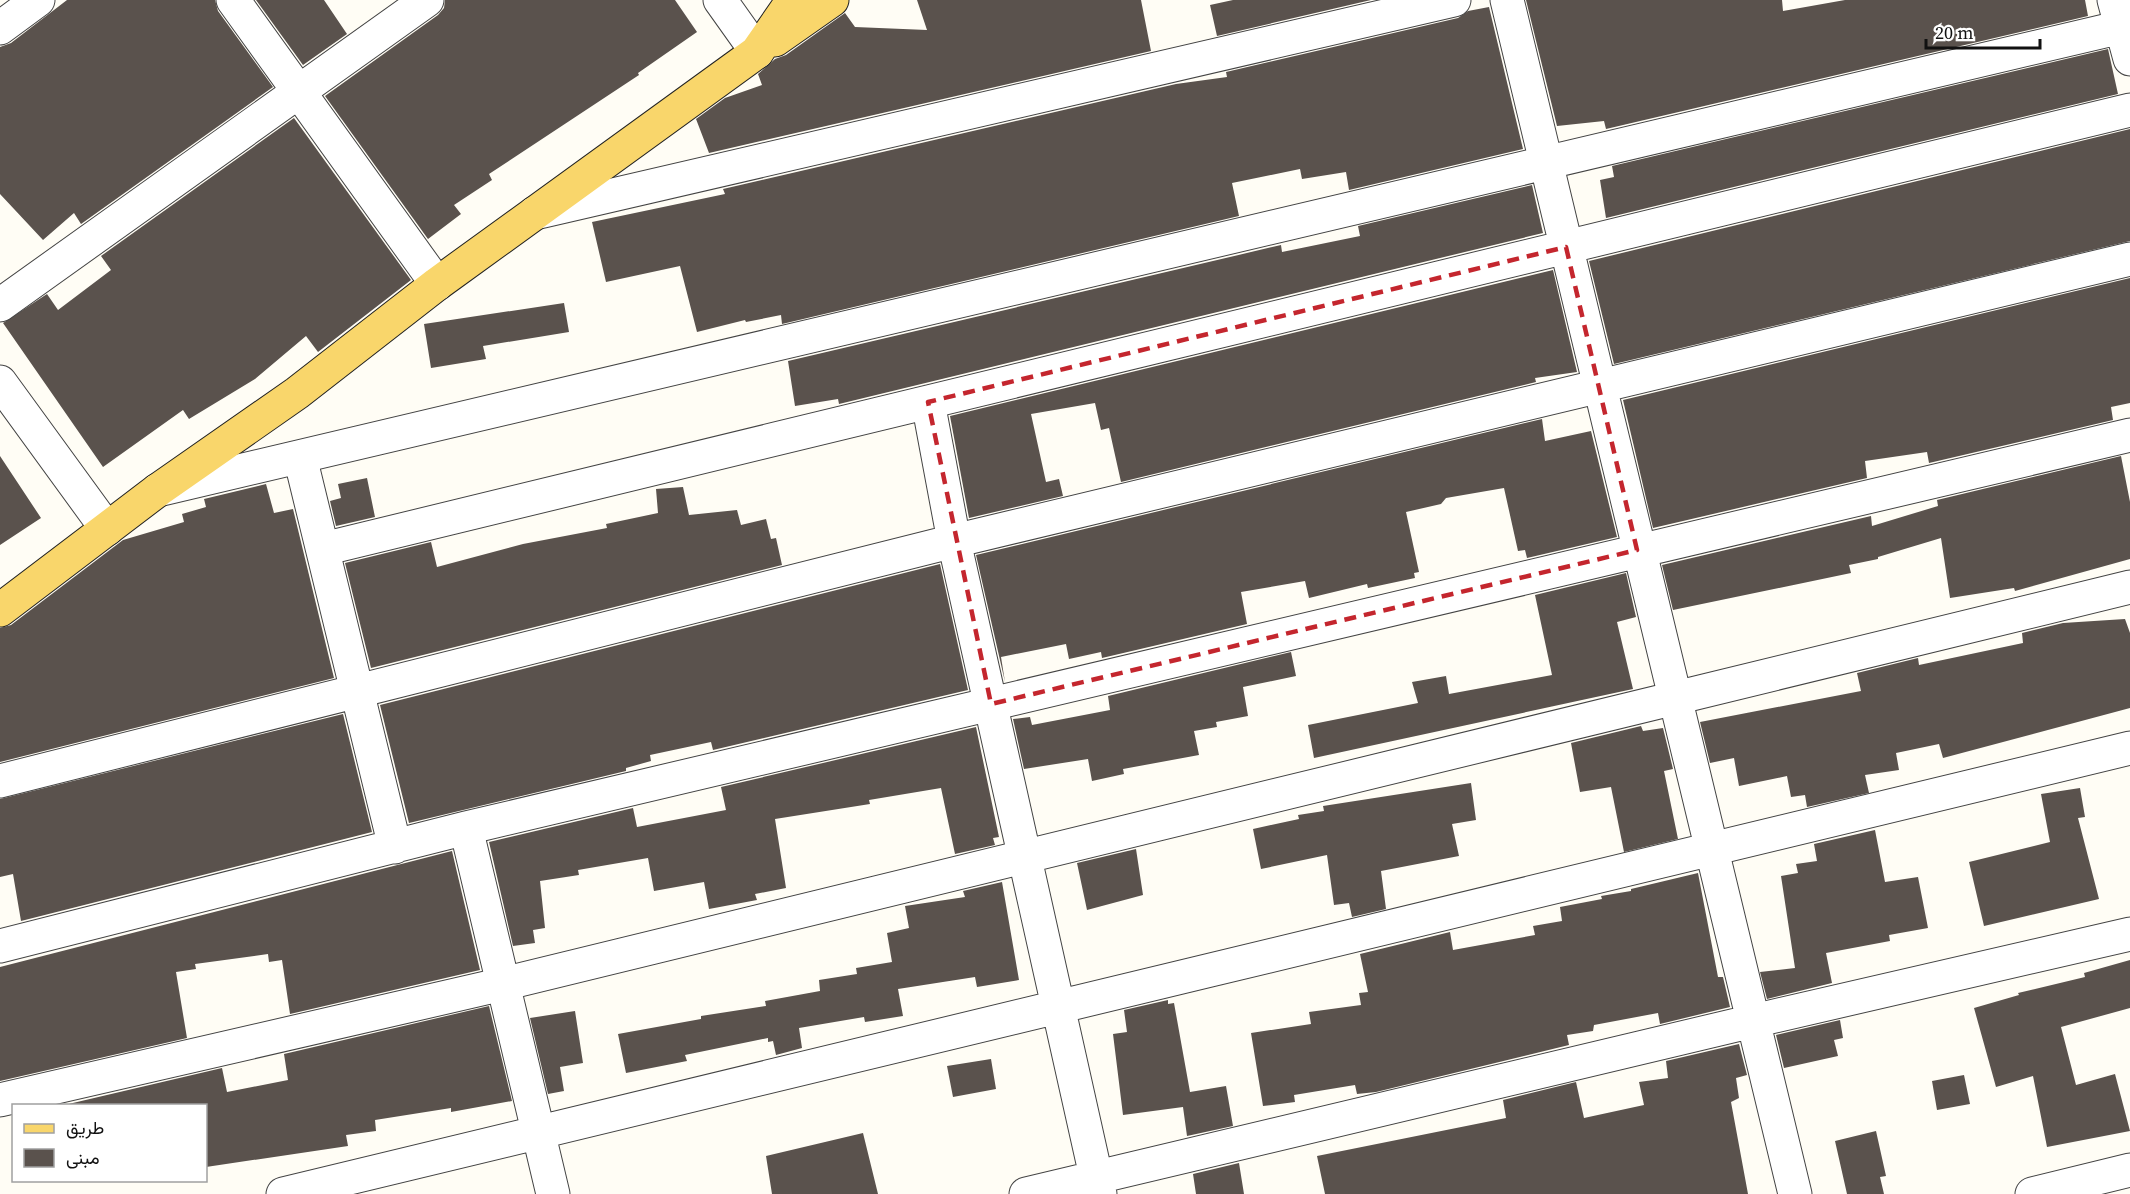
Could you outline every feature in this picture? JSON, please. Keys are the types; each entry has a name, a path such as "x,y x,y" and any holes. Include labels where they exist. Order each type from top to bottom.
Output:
{"main road":[{"path":"757,52 793,0"},
{"path":"0,610 158,490 297,393 437,284 832,0"}],"street":[{"path":"0,28 38,0"},
{"path":"233,0 437,284"},
{"path":"0,305 427,0"},
{"path":"720,0 757,52"},
{"path":"535,213 1454,0"},
{"path":"1507,0 1637,550 1676,699 1795,1194"},
{"path":"158,490 1546,162 2121,17 2130,59"},
{"path":"323,549 2130,110"},
{"path":"0,781 954,542 1600,388 2130,258"},
{"path":"0,382 107,529"},
{"path":"928,402 954,542 1098,1186"},
{"path":"0,946 466,828 2130,435"},
{"path":"300,457 395,847"},
{"path":"0,1100 503,984 1025,855 1676,699 2130,586"},
{"path":"283,1194 1058,1004 1713,851 2130,748"},
{"path":"466,828 553,1194"},
{"path":"1026,1194 1098,1186 1753,1021 2130,934"},
{"path":"2032,1194 2130,1170"}],"highlighted area":[{"path":"1566,247 1637,550 991,704 928,402"}],"building":[{"path":"67,0 215,0 218,11 273,87 81,224 74,213 43,240 0,194 0,47 11,43"},
{"path":"256,0 324,0 347,34 303,65"},
{"path":"445,0 675,0 697,32 638,73 639,75 489,174 492,180 454,205 461,214 428,239 325,96 438,15 444,8"},
{"path":"917,0 1141,0 1151,51 709,153 696,119 725,98 762,85 758,74 775,59 786,55 845,13 855,27 927,30"},
{"path":"1233,0 1371,0 1217,36 1210,5"},
{"path":"1526,0 1782,0 1783,11 1845,0 2085,0 2088,16 1606,129 1604,121 1557,126"},
{"path":"1489,7 1523,149 1349,190 1346,172 1302,179 1300,169 1232,183 1239,216 782,324 781,315 746,322 745,320 697,332 680,266 606,282 592,222 725,194 723,189 1176,84 1227,77 1226,72 1458,18 1468,11"},
{"path":"2108,49 2118,94 1606,218 1600,180 1614,177 1612,166"},
{"path":"294,118 411,280 318,352 306,336 255,379 189,419 183,410 103,467 3,323 47,294 58,310 111,270 101,256"},
{"path":"2130,129 2130,241 1614,364 1589,261"},
{"path":"1532,185 1543,233 839,404 838,399 795,406 788,361 1281,245 1282,252 1360,236 1358,226"},
{"path":"1553,270 1577,372 1535,378 1536,382 1121,482 1109,428 1101,430 1095,403 1031,414 1046,482 1059,479 1063,496 969,518 950,416"},
{"path":"2130,278 2130,403 2111,407 2113,420 1929,463 1927,452 1865,461 1867,478 1653,528 1623,400"},
{"path":"564,303 569,332 483,346 486,359 431,368 424,324"},
{"path":"1542,419 1545,441 1591,431 1617,537 1527,558 1525,550 1518,551 1504,488 1446,498 1441,504 1406,512 1419,572 1414,573 1415,578 1368,588 1367,584 1309,598 1305,581 1241,592 1247,624 1102,658 1101,652 1069,659 1066,644 1001,657 1005,682 976,555"},
{"path":"0,456 41,518 0,545"},
{"path":"2121,456 2130,502 2130,559 2015,591 2014,588 1950,598 1941,538 1878,557 1878,559 1849,565 1851,573 1673,610 1662,565 1871,516 1872,526 1938,506 1937,500"},
{"path":"367,478 375,517 336,526 330,501 341,498 338,484"},
{"path":"266,484 274,513 293,509 334,678 0,762 0,628 11,625 123,540 184,522 182,514 206,507 204,499"},
{"path":"683,487 689,515 737,510 741,525 766,519 771,539 776,538 782,565 371,668 345,563 431,542 437,567 523,544 607,528 606,524 658,513 656,489"},
{"path":"940,564 968,690 713,750 711,742 650,755 651,761 626,768 626,771 409,823 380,705"},
{"path":"1626,573 1636,617 1617,622 1633,689 1314,758 1308,725 1418,703 1412,682 1446,676 1449,694 1552,675 1535,595"},
{"path":"2125,619 2130,633 2130,708 1943,758 1939,744 1896,753 1899,770 1865,775 1869,793 1807,807 1805,795 1791,797 1787,776 1739,786 1734,758 1710,763 1700,722 1861,691 1857,673 1918,658 1919,665 2023,643 2022,633 2063,623"},
{"path":"1291,652 1296,676 1243,687 1248,716 1216,722 1217,727 1194,731 1199,755 1123,769 1124,774 1092,781 1088,759 1024,769 1013,719 1030,717 1032,725 1110,710 1108,696"},
{"path":"343,714 372,832 21,921 13,874 0,877 0,799"},
{"path":"1641,726 1643,731 1663,728 1673,769 1664,771 1678,839 1624,852 1611,787 1580,792 1571,743"},
{"path":"976,727 999,837 993,838 995,845 955,854 941,788 869,800 870,804 775,819 786,888 755,894 757,900 709,909 704,882 654,891 648,858 578,870 579,875 540,881 545,928 533,930 535,943 513,946 489,842 633,808 637,827 726,810 721,787"},
{"path":"1471,783 1476,820 1452,824 1459,856 1381,871 1386,909 1352,917 1349,903 1334,905 1327,855 1261,869 1253,829 1299,819 1298,815 1324,811 1323,806"},
{"path":"2080,788 2085,817 2078,818 2099,899 1984,926 1969,862 2050,842 2041,794"},
{"path":"1875,830 1885,882 1918,877 1928,928 1889,935 1890,941 1826,953 1832,983 1767,999 1760,972 1795,968 1781,876 1798,873 1796,864 1817,861 1814,844"},
{"path":"1136,849 1143,895 1087,910 1077,863"},
{"path":"452,851 480,970 290,1014 282,960 269,962 268,954 195,964 196,969 176,972 187,1038 0,1081 0,967"},
{"path":"1698,873 1718,977 1723,977 1730,1007 1660,1024 1658,1013 1594,1025 1593,1031 1567,1035 1569,1045 1376,1092 1357,1094 1355,1085 1294,1095 1295,1102 1263,1106 1251,1033 1311,1024 1309,1012 1361,1005 1359,993 1368,992 1360,954 1450,932 1453,950 1535,935 1533,926 1562,921 1560,907 1602,899 1601,896 1631,891 1631,889"},
{"path":"1002,882 1019,980 977,987 975,977 898,989 903,1016 865,1022 864,1017 799,1028 802,1048 776,1055 773,1041 768,1042 768,1038 685,1055 687,1061 626,1073 618,1034 701,1019 701,1016 766,1006 765,1001 820,991 819,980 857,974 856,968 892,962 887,933 909,928 905,906 965,897 963,891"},
{"path":"2130,960 2130,1008 2061,1027 2076,1085 2115,1074 2130,1131 2047,1147 2033,1076 1996,1087 1974,1008 2019,995 2018,993 2085,977 2084,973"},
{"path":"1168,1000 1168,1004 1174,1003 1190,1092 1226,1086 1233,1126 1187,1136 1183,1107 1123,1115 1113,1034 1127,1032 1124,1010"},
{"path":"489,1006 512,1101 451,1112 451,1108 375,1120 376,1131 346,1135 348,1146 207,1167 207,1104 69,1104 222,1068 227,1092 288,1080 284,1054"},
{"path":"575,1011 583,1063 560,1067 564,1091 548,1094 530,1018"},
{"path":"1840,1020 1843,1038 1834,1040 1838,1056 1784,1068 1776,1035"},
{"path":"1739,1044 1747,1075 1736,1078 1739,1098 1731,1102 1748,1194 1325,1194 1317,1156 1506,1118 1503,1100 1576,1082 1584,1118 1644,1105 1639,1082 1668,1078 1666,1061"},
{"path":"991,1059 996,1089 953,1097 947,1066"},
{"path":"1964,1075 1970,1104 1937,1110 1932,1081"},
{"path":"1876,1131 1886,1176 1880,1177 1884,1194 1847,1194 1835,1141"},
{"path":"863,1133 878,1194 772,1194 766,1156"},
{"path":"1239,1163 1244,1194 1196,1194 1193,1174"}]}
